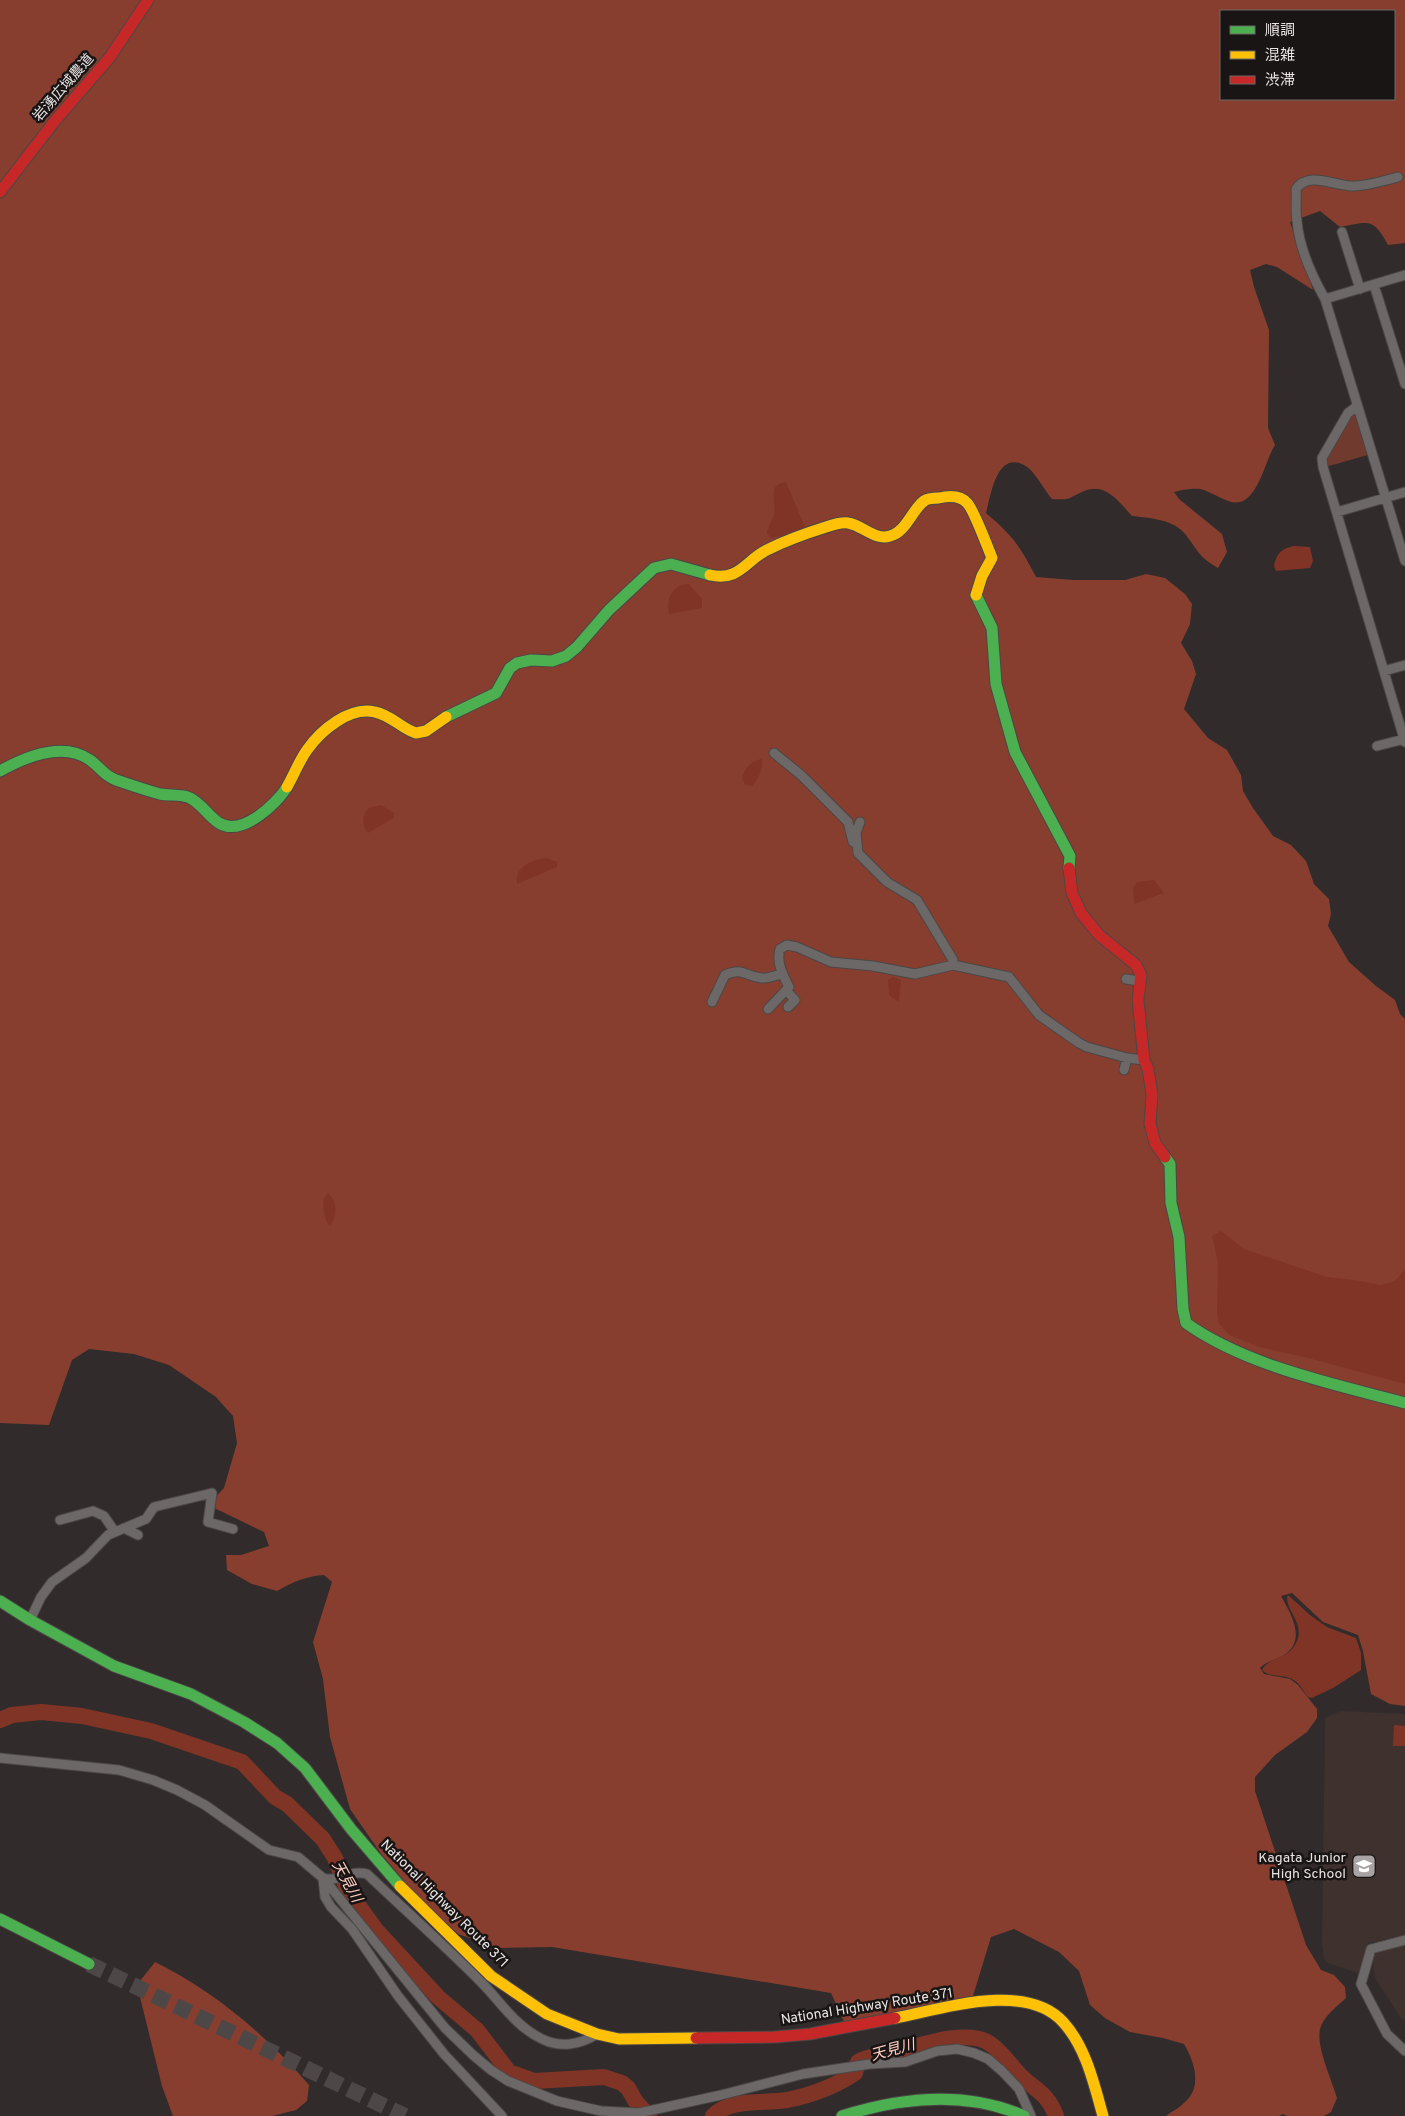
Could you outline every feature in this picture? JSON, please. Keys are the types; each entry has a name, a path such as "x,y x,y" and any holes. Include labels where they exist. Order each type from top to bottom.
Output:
{"main road":[{"name":"岩湧広域農道","path":"0,192 54,122 110,57 148,0"},
{"path":"0,771 18,761 52,752 79,754 90,760 108,778 164,795 192,799 221,824 232,827 242,824 266,810 278,800 306,749 319,735 331,726 360,711 369,709 388,716 410,731 418,733 426,730 449,716 496,693 514,664 520,662 558,661 567,656 611,608 654,567 668,564 724,577 742,571 760,553 828,526 846,522 870,533 885,537 892,536 900,530 925,500 940,497 957,497 968,503 992,558 982,576 976,594 992,628 996,684 1012,747 1070,856 1069,877 1072,893 1081,913 1099,935 1136,965 1141,975 1138,1000 1144,1060 1148,1069 1152,1096 1150,1124 1155,1142 1170,1164 1171,1203 1179,1237 1182,1309 1186,1323 1204,1336 1237,1352 1310,1377 1405,1404"},
{"name":"National Highway Route 371","path":"2,1606 114,1666 191,1694 244,1722 277,1743 305,1768 395,1881 491,1976 547,2014 596,2034 640,2040 775,2037 810,2034 987,2002 1011,2000 1026,2002 1050,2010 1073,2034 1080,2048 1103,2116"},
{"path":"0,1919 89,1964"},
{"path":"842,2116 872,2107 908,2100 937,2098 988,2104 1025,2115"}],"street":[{"path":"1398,177 1354,186 1318,179 1302,182 1296,189 1296,219 1300,240 1317,284 1325,298 1405,561"},
{"path":"1342,232 1360,288"},
{"path":"1325,298 1405,276"},
{"path":"1374,285 1405,384"},
{"path":"1357,406 1348,413 1322,458 1323,467 1405,740 1377,746"},
{"path":"1337,512 1405,492"},
{"path":"1384,671 1405,665"},
{"path":"774,753 801,775 848,822 854,847 887,882 917,900 953,960 953,965"},
{"path":"858,852 856,833 860,822"},
{"path":"768,1009 789,987 782,975 778,955 780,949 787,945 797,947 831,962 873,966 915,974 953,965 1009,977 1038,1015 1079,1043 1127,1058 1144,1060"},
{"path":"712,1002 725,975 740,970 763,978 782,975"},
{"path":"769,980 782,975"},
{"path":"1126,979 1139,981"},
{"path":"786,990 794,1000 788,1007"},
{"path":"1124,1070 1127,1058"},
{"path":"30,1620 40,1597 52,1582 86,1558 108,1535 146,1519 154,1507 212,1492 208,1522 233,1529"},
{"path":"60,1520 93,1511 104,1516 119,1530 138,1535"},
{"path":"0,1758 119,1770 153,1780 205,1805 269,1850 298,1857 326,1880 445,2028 491,2070 508,2081 557,2101 611,2112 639,2113 721,2095 773,2080 870,2064 905,2062 947,2049 974,2052 988,2059 1019,2089 1025,2115"},
{"path":"326,1880 355,1872 367,1874 424,1925 530,2033 543,2040 568,2045 587,2040 596,2034"},
{"path":"326,1880 325,1897 331,1908 352,1929 398,1996 444,2054 502,2116"},
{"path":"1405,1940 1371,1949 1361,1984 1387,2034 1405,2051"}],"shaded area":[{"path":"0,0 1405,0 1405,243 1388,245 1378,230 1369,224 1364,223 1340,227 1320,211 1290,222 1313,290 1277,267 1266,264 1250,270 1269,330 1268,428 1275,445 1256,487 1244,500 1232,502 1201,489 1174,492 1179,499 1222,534 1227,552 1218,568 1196,550 1181,530 1168,522 1132,516 1110,494 1098,489 1090,489 1071,498 1052,499 1030,469 1017,462 1009,463 1002,468 997,476 986,513 1015,542 1036,577 1073,580 1125,580 1146,574 1165,578 1185,594 1192,604 1190,624 1181,643 1192,661 1196,674 1184,709 1208,738 1227,750 1241,775 1243,791 1273,836 1291,845 1306,861 1314,884 1329,899 1331,914 1328,926 1349,962 1395,1000 1400,1014 1405,1019 1405,1706 1390,1704 1371,1694 1358,1635 1323,1622 1292,1593 1281,1596 1295,1627 1295,1642 1284,1655 1260,1668 1264,1674 1290,1679 1298,1685 1317,1709 1317,1718 1307,1732 1275,1755 1255,1777 1255,1791 1306,1945 1321,1970 1334,1975 1345,1987 1346,1998 1327,2016 1320,2029 1319,2036 1322,2054 1337,2098 1331,2112 1324,2116 1287,2116 1283,2114 1279,2116 1166,2116 1183,2104 1191,2096 1194,2089 1195,2073 1191,2058 1184,2044 1130,2032 1105,2018 1090,2005 1079,1971 1059,1952 1014,1929 991,1937 973,1996 845,2024 831,1993 552,1947 499,1948 458,1934 417,1896 382,1855 350,1809 330,1737 323,1679 313,1642 332,1582 324,1575 317,1576 300,1580 277,1591 252,1584 227,1570 226,1555 241,1555 269,1546 264,1532 208,1505 224,1488 237,1443 233,1416 216,1397 169,1365 134,1354 89,1349 72,1360 49,1425 0,1423"},
{"path":"1357,407 1371,454 1329,466 1324,464 1326,452"},
{"path":"786,482 805,527 798,532 771,538 767,533 775,509 774,490 780,483"},
{"path":"1294,546 1310,547 1313,561 1310,568 1276,571 1274,566 1278,555 1283,550"},
{"path":"689,584 702,599 702,608 669,614 668,603 674,590"},
{"path":"762,759 761,770 756,780 752,786 745,785 742,778 745,771 752,763"},
{"path":"381,805 394,813 394,818 368,833 364,825 364,814 369,808"},
{"path":"547,858 557,862 557,867 517,884 518,873 525,865"},
{"path":"1154,880 1164,893 1134,904 1133,888 1137,882"},
{"path":"893,977 901,980 899,1002 889,995 888,980"},
{"path":"328,1193 335,1204 335,1214 330,1226 326,1220 324,1209 324,1198"},
{"path":"1221,1231 1244,1249 1327,1277 1381,1285 1395,1281 1405,1269 1405,1384 1259,1347 1229,1335 1219,1324 1217,1313 1218,1263 1212,1236"},
{"path":"1288,1595 1310,1615 1327,1627 1356,1638 1361,1653 1361,1670 1333,1688 1312,1698 1308,1697 1292,1679 1269,1674 1262,1670 1269,1662 1290,1651 1298,1638 1298,1626 1288,1604"},
{"name":"Kagata Junior High School","path":"1341,1711 1405,1714 1405,1935 1368,1943 1358,1973 1328,1963 1324,1959 1322,1945 1325,1722 1326,1717"},
{"path":"1394,1725 1405,1726 1405,1746 1393,1746"},
{"path":"1405,1944 1405,2020 1401,2018 1375,1978 1372,1957 1380,1950"},
{"path":"155,1962 198,1986 257,2032 309,2085 307,2101 296,2110 272,2116 173,2116 162,2086 138,1989 140,1981"}],"waterway":[{"name":"天見川","path":"0,1720 12,1715 41,1712 82,1716 151,1731 242,1762 275,1797 287,1804 323,1839 335,1858 348,1891 376,1930 438,1997 477,2030 509,2072 534,2081 604,2077 622,2083 628,2088 636,2102 649,2116"},
{"name":"天見川","path":"713,2116 729,2106 787,2100 822,2090 855,2073 858,2062 866,2058 941,2040 968,2037 989,2043 1003,2055 1020,2075 1047,2099 1056,2116"}],"tunnel":[{"path":"89,1964 405,2116"}],"traffic: fast":[{"path":"446,717 496,693 510,668 517,663 531,660 552,661 566,656 577,647 609,610 654,568 671,564 710,575"},
{"path":"976,595 992,628 996,684 1015,752 1070,856 1069,868"},
{"path":"0,771 32,756 44,753 56,751 79,754 116,780 160,794 190,798 219,823 228,826 247,823 257,817 275,802 287,787"},
{"path":"1165,1157 1170,1164 1171,1203 1179,1237 1183,1309 1186,1323 1210,1338 1263,1362 1320,1381 1405,1403"},
{"path":"0,1601 30,1620 114,1666 191,1694 244,1722 277,1743 305,1768 351,1829 400,1886"},
{"path":"0,1919 89,1964"},
{"path":"842,2116 887,2104 933,2099 979,2102 1024,2116"}],"traffic: slow":[{"path":"710,575 729,575 769,549 797,537 837,524 853,524 874,535 890,536 896,534 905,526 920,505 926,500 954,497 964,500 970,506 992,558 982,576 976,595"},
{"path":"287,787 301,759 313,742 328,728 346,716 365,711 375,712 416,733 426,731 446,717"},
{"path":"400,1886 491,1976 547,2014 597,2034 619,2039 696,2038"},
{"path":"895,2018 959,2004 983,2001 1006,2000 1028,2003 1047,2010 1063,2022 1078,2043 1088,2066 1103,2116"}],"traffic: jam":[{"path":"0,192 54,122 110,57 148,0"},
{"path":"1069,868 1072,893 1081,913 1099,935 1136,965 1141,975 1138,1000 1144,1060 1148,1069 1152,1095 1150,1124 1155,1143 1165,1157"},
{"path":"696,2038 775,2037 810,2034 895,2018"}],"place":[{"name":"Kagata Junior High School","path":"1364,1866"}]}
